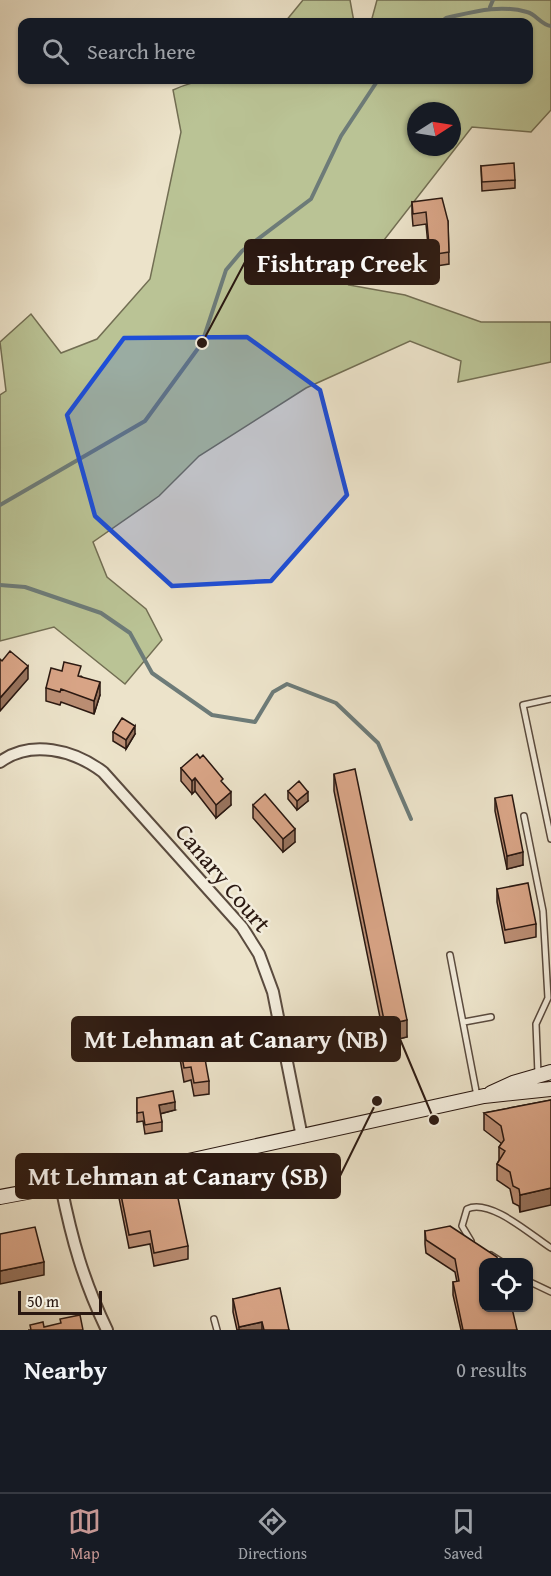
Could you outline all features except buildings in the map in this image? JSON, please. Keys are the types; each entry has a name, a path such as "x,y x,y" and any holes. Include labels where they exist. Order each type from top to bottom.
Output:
{"main road":[{"path":"481,1097 513,1083 545,1074"},
{"path":"0,1197 302,1137 481,1097 551,1089"}],"street":[{"name":"Canary Court","path":"0,762 21,752 55,750 93,764 103,772 242,927 259,954 273,992 302,1137"},
{"path":"61,1186 75,1252 85,1283 107,1330"}],"lane":[{"path":"551,699 524,705 551,839"},
{"path":"524,816 543,911 548,998 536,1024 545,1074"},
{"path":"450,955 481,1097"},
{"path":"464,1022 491,1017"},
{"path":"479,1247 464,1233 462,1222 467,1209 482,1205 496,1211 551,1248"},
{"path":"487,1252 495,1258"},
{"path":"533,1283 551,1292"},
{"path":"214,1319 217,1330"}],"highlighted area":[{"path":"247,337 320,390 347,495 271,581 172,586 95,516 67,415 124,338"}],"green space":[{"path":"303,0 350,0 353,18 288,18"},
{"path":"377,0 551,0 551,110 531,132 472,127 461,141 461,102 407,102 407,156 449,156 349,285 405,295 481,322 551,322 551,362 458,382 461,361 410,341 306,388 199,456 159,496 93,542 107,577 146,609 162,640 125,684 54,627 0,641 0,395 6,391 0,342 31,314 61,353 97,339 150,279 181,132 173,90 189,84 533,84 533,18 372,18"}],"waterway":[{"path":"490,7 493,0"},
{"path":"446,18 476,11 506,9 530,13 544,24 551,26"},
{"path":"0,505 145,421 202,343 226,270 242,251 311,199 341,136 375,84"},
{"path":"0,585 25,587 101,613 130,633 152,673 212,715 255,722 273,692 287,684 336,703 378,743 411,819"}],"place":[{"name":"Fishtrap Creek","path":"202,343"},
{"name":"Mt Lehman at Canary (SB)","path":"377,1101"},
{"name":"Mt Lehman at Canary (NB)","path":"434,1120"}]}
